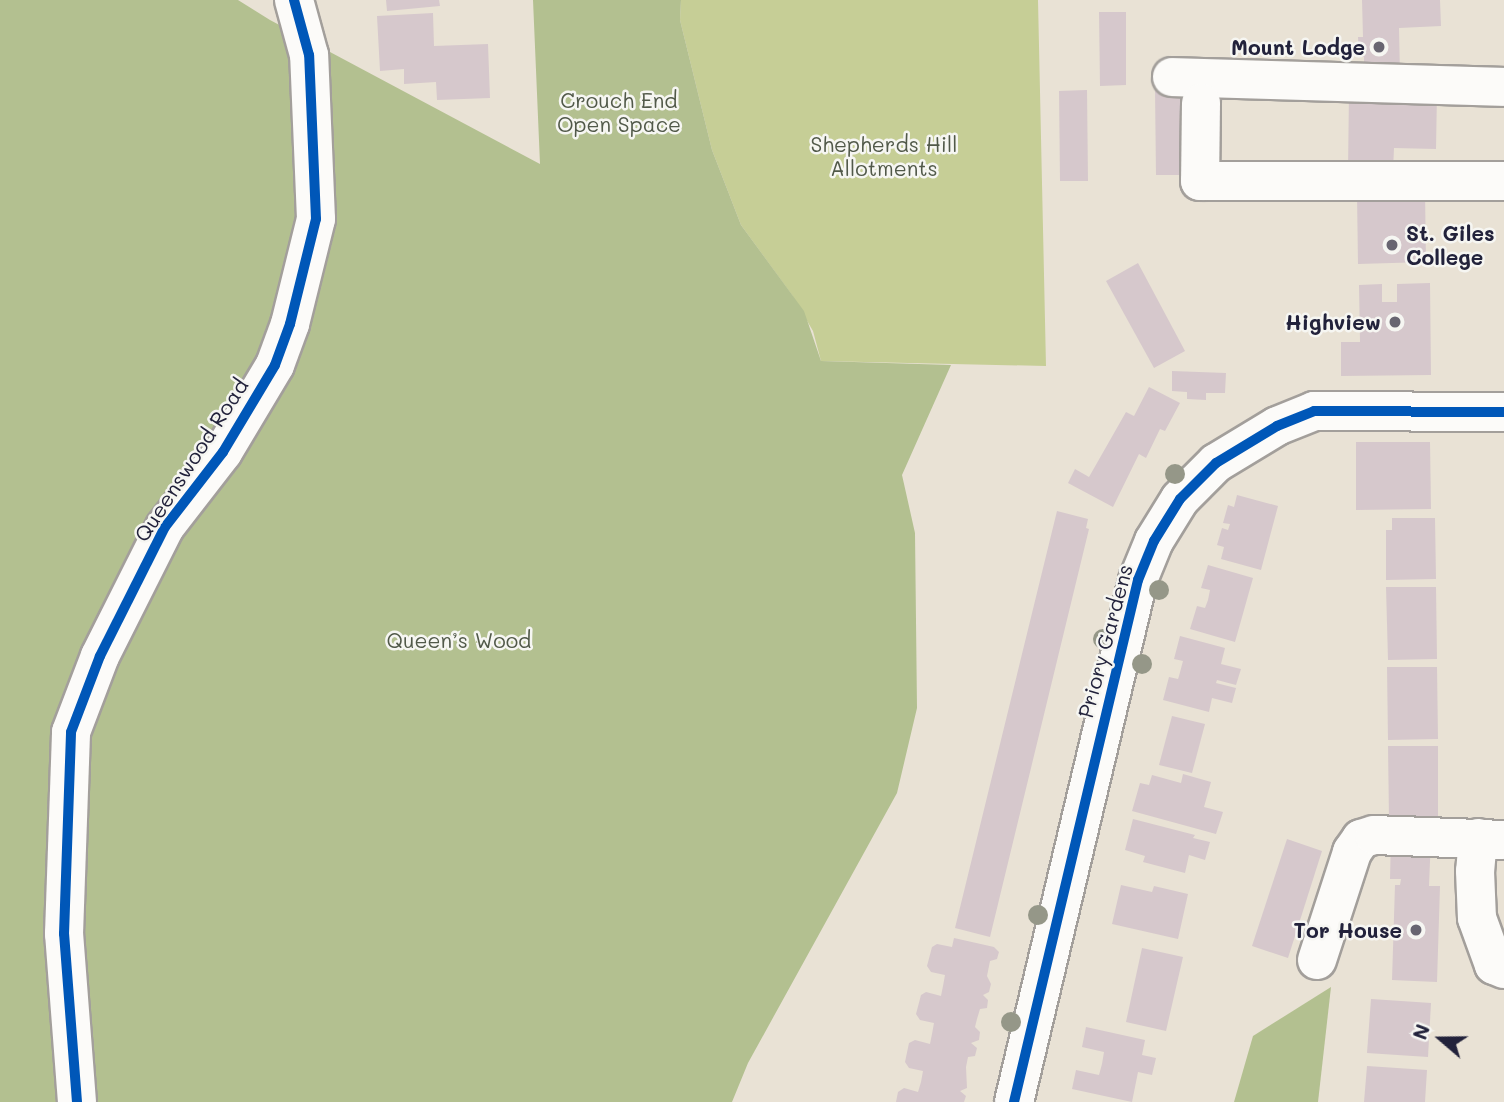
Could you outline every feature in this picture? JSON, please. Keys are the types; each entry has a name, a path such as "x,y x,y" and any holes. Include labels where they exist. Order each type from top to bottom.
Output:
{"street":[{"name":"Queenswood Road","path":"77,1102 64,934 71,732 100,656 164,527 223,452 275,365 290,324 316,219 309,55 294,0"},
{"path":"1172,77 1504,87"},
{"path":"1201,103 1200,181 1504,181"},
{"name":"Priory Gardens","path":"1014,1102 1138,580 1154,541 1180,499 1216,463 1277,426 1314,411 1504,412"},
{"path":"1317,960 1352,852 1361,839 1374,835 1491,839 1475,871 1477,918 1494,965 1504,969"}],"green space":[{"name":"Queen’s Wood","path":"0,0 238,0 270,20 540,164 533,0 681,0 680,20 712,150 741,225 804,311 821,361 951,365 902,475 915,533 917,708 897,793 748,1063 732,1102 0,1102"},
{"name":"Shepherds Hill Allotments","path":"681,0 1038,0 1046,366 821,361 813,331 792,295 741,225 712,150 680,20"},
{"path":"1331,987 1318,1102 1234,1102 1253,1036"}],"building":[{"path":"386,0 439,0 440,6 387,11"},
{"name":"Mount Lodge","path":"1362,0 1440,0 1441,26 1399,28 1400,75 1364,77 1364,57 1359,57 1358,37 1363,37"},
{"path":"1099,12 1126,12 1126,85 1100,86"},
{"path":"433,13 434,46 488,44 490,98 437,100 436,82 404,84 404,69 380,71 377,16"},
{"path":"1087,90 1088,181 1060,181 1059,91"},
{"path":"1155,90 1182,90 1182,175 1156,175"},
{"path":"1349,92 1437,93 1436,149 1394,148 1393,171 1348,170"},
{"name":"St. Giles College","path":"1425,191 1426,262 1358,264 1357,193"},
{"path":"1138,263 1185,351 1154,368 1106,281"},
{"name":"Highview","path":"1430,283 1431,375 1341,376 1341,342 1360,342 1359,285 1382,284 1382,302 1397,302 1397,284"},
{"path":"1172,371 1226,373 1225,393 1206,393 1206,400 1187,399 1187,392 1172,391"},
{"path":"1149,387 1180,403 1165,431 1160,429 1146,458 1139,454 1113,507 1068,483 1075,469 1089,477 1126,412 1134,416"},
{"path":"1356,442 1430,442 1431,509 1356,510"},
{"path":"1237,495 1278,506 1261,570 1221,559 1224,547 1217,545 1222,528 1228,530 1230,524 1223,523 1228,505 1234,507"},
{"path":"1057,511 1088,519 1086,528 1089,529 990,937 955,928"},
{"path":"1392,518 1435,518 1436,579 1386,580 1386,530 1392,530"},
{"path":"1208,565 1253,578 1235,642 1190,629 1197,606 1205,608 1208,600 1210,590 1201,588"},
{"path":"1386,587 1436,587 1437,659 1388,660"},
{"path":"1180,636 1225,648 1221,664 1241,669 1236,685 1217,680 1216,683 1236,688 1232,703 1212,698 1209,712 1163,700 1169,677 1178,679 1183,661 1174,659"},
{"path":"1387,667 1437,667 1438,739 1388,740"},
{"path":"1172,716 1205,724 1192,773 1159,765"},
{"path":"1388,746 1438,746 1438,818 1389,819"},
{"path":"1183,774 1211,782 1204,807 1223,812 1216,834 1132,811 1140,783 1149,785 1152,775 1181,783"},
{"path":"1133,819 1195,835 1193,838 1210,842 1205,860 1189,855 1185,873 1143,862 1145,856 1125,850"},
{"name":"Tor House","path":"1391,836 1431,837 1429,886 1440,886 1437,982 1392,980 1395,885 1400,885 1401,879 1390,879"},
{"path":"1287,839 1322,851 1288,958 1252,946"},
{"path":"1121,885 1152,892 1154,886 1188,894 1178,939 1112,924"},
{"path":"954,938 994,947 999,952 997,959 990,961 987,976 991,984 989,992 983,995 988,1000 987,1008 980,1009 975,1027 980,1032 979,1040 971,1043 977,1048 975,1056 968,1057 967,1088 960,1091 966,1096 964,1102 896,1102 898,1092 904,1088 918,1092 921,1082 923,1071 909,1068 905,1062 909,1043 915,1040 930,1044 934,1023 920,1020 916,1014 921,995 926,992 941,996 945,975 931,972 927,966 932,947 937,944 952,947"},
{"path":"1142,948 1183,957 1166,1031 1126,1022"},
{"path":"1371,999 1431,1003 1428,1057 1367,1053"},
{"path":"1086,1027 1145,1040 1142,1055 1156,1058 1152,1075 1138,1072 1132,1102 1072,1089 1076,1070 1099,1075 1102,1064 1104,1052 1082,1047"},
{"path":"1367,1066 1427,1070 1425,1102 1364,1102"}],"cycle path":[{"path":"77,1102 64,934 71,732 100,656 165,527 223,452 275,365 290,324 316,219 309,55 294,0"},
{"path":"1014,1102 1138,580 1154,541 1180,499 1216,463 1277,426 1314,411 1504,412"}],"place":[{"name":"Mount Lodge","path":"1379,47"},
{"name":"St. Giles College","path":"1392,245"},
{"name":"Highview","path":"1395,322"},
{"name":"Tor House","path":"1416,930"}],"park label":[{"name":"Crouch End Open Space","path":"619,112"}]}
